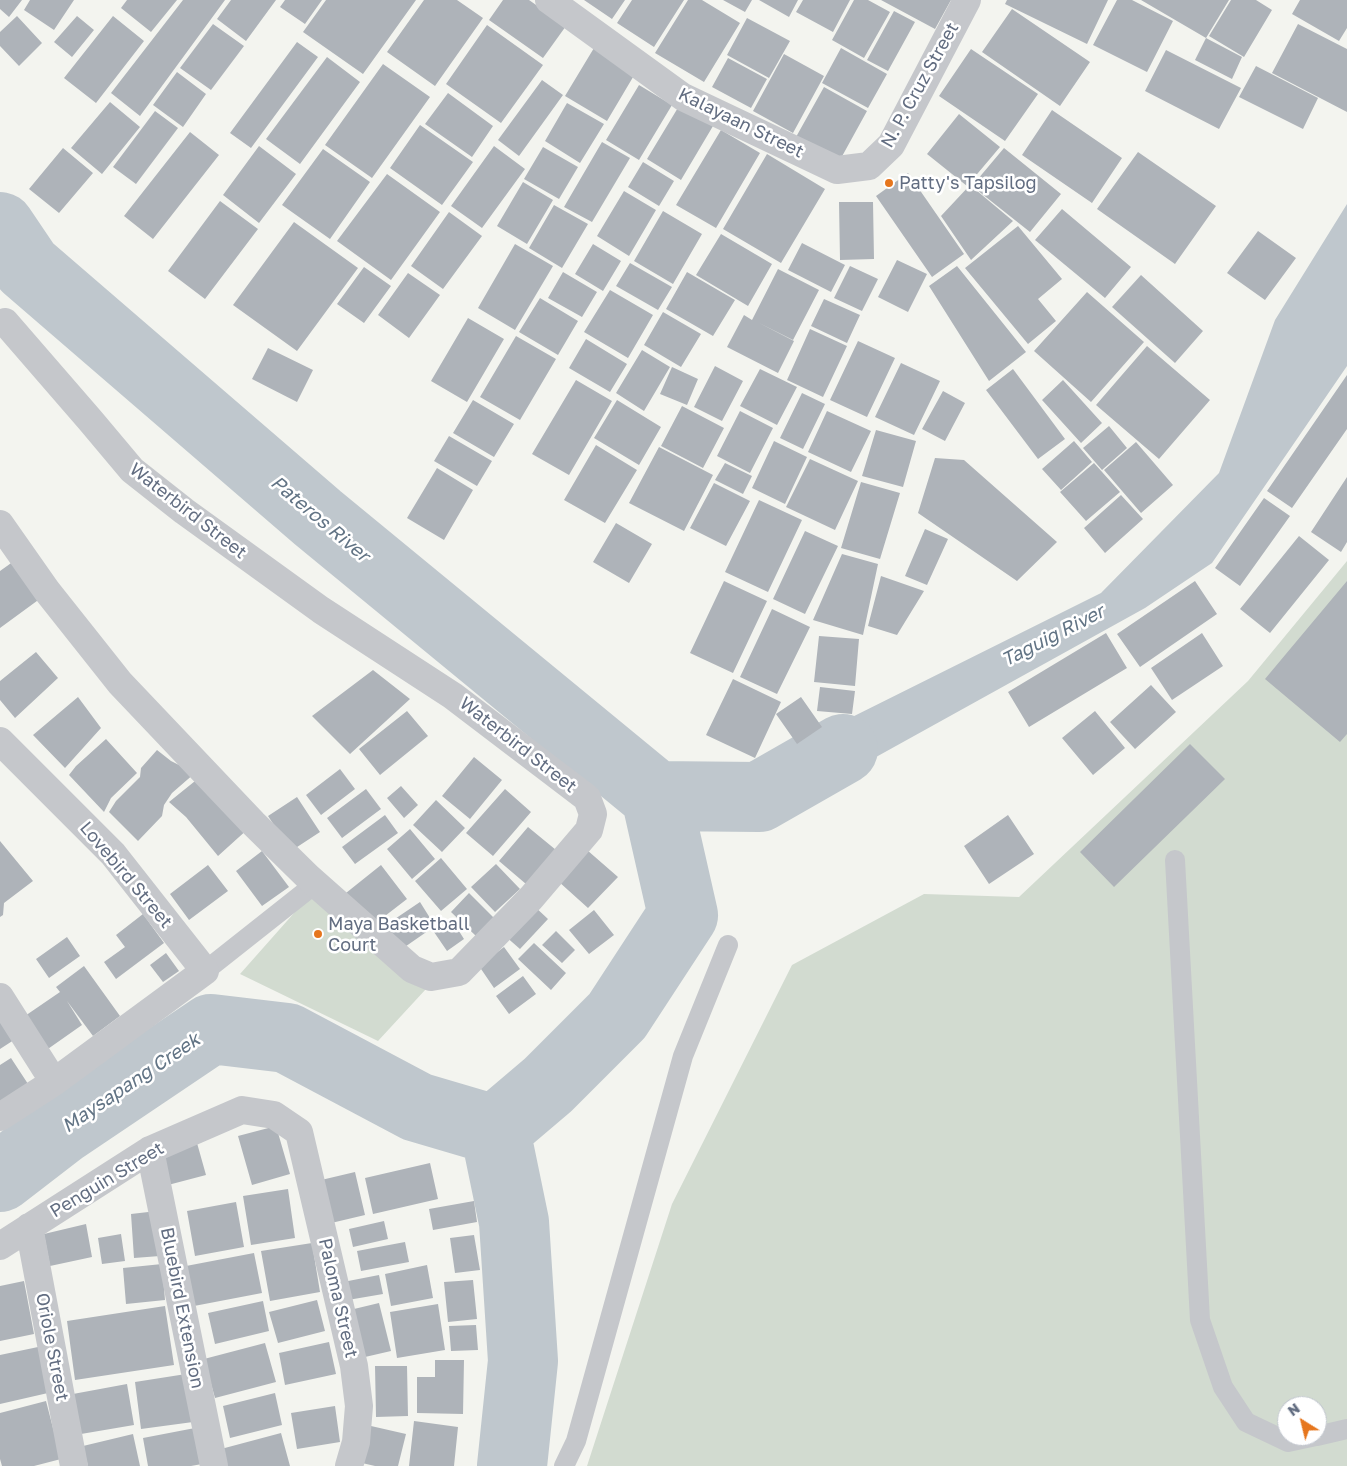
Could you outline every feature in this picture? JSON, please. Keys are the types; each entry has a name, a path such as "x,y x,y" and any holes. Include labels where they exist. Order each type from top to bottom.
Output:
{"street":[{"name":"Kalayaan Street","path":"549,0 683,98 837,170 868,166"},
{"name":"N. P. Cruz Street","path":"868,166 890,145 967,0"},
{"name":"Waterbird Street","path":"0,524 47,591 120,683 252,823 315,884 412,969 431,977 459,972 531,898 589,830 592,814 587,798 453,696 320,610 184,512 132,470 4,322"},
{"name":"Lovebird Street","path":"0,741 113,854 205,971"},
{"path":"0,1116 54,1082 205,971"},
{"path":"0,997 54,1082"},
{"name":"Penguin Street","path":"0,1246 150,1150 242,1110 274,1115 299,1132"},
{"name":"Paloma Street","path":"299,1132 354,1366 359,1406 356,1442 349,1466"},
{"name":"Bluebird Extension","path":"150,1150 214,1466"},
{"name":"Oriole Street","path":"29,1227 74,1466"}],"lane":[{"path":"1175,860 1200,1320 1222,1388 1246,1422 1277,1437"},
{"path":"205,971 315,884"},
{"path":"564,1466 576,1441 683,1056 728,945"},
{"path":"1327,1434 1347,1429"}],"shaded area":[{"path":"1347,561 1347,1466 587,1466 672,1204 792,965 924,894 1019,897 1248,681"},
{"name":"Maya Basketball Court","path":"310,895 426,989 378,1041 240,974"}],"water":[{"path":"1347,204 1347,366 1212,563 1145,608 775,813 759,797 755,764 1101,593 1219,473 1275,320"}],"building":[{"path":"0,0 22,0 9,17 0,9"},
{"path":"30,0 74,0 54,30 24,10"},
{"path":"127,0 177,0 151,32 121,8"},
{"path":"183,0 225,0 140,116 111,93"},
{"path":"231,0 276,0 246,41 217,19"},
{"path":"285,0 322,0 305,24 280,7"},
{"path":"326,0 416,0 363,74 303,32"},
{"path":"424,0 457,0 483,18 435,86 387,52"},
{"path":"503,0 529,0 566,26 543,58 489,20"},
{"path":"584,0 625,0 612,19"},
{"path":"632,0 684,0 654,47 617,23"},
{"path":"688,0 702,0 740,23 704,82 655,53"},
{"path":"723,0 752,0 745,12"},
{"path":"759,0 798,0 789,17"},
{"path":"803,0 850,0 833,32 796,12"},
{"path":"854,0 868,0 890,12 864,58 832,40"},
{"path":"881,0 951,0 935,29"},
{"path":"1007,0 1108,0 1087,44 1005,4"},
{"path":"1117,0 1132,0 1173,21 1147,72 1093,45"},
{"path":"1141,0 1229,0 1206,38"},
{"path":"1231,0 1256,0 1272,10 1244,57 1209,36"},
{"path":"1300,0 1347,0 1347,28 1339,41 1292,14"},
{"path":"1012,9 1090,62 1060,106 982,52"},
{"path":"894,11 915,22 888,71 867,60"},
{"path":"17,16 42,43 19,66 0,46 0,32"},
{"path":"77,16 94,30 72,57 54,42"},
{"path":"113,16 144,41 96,103 64,78"},
{"path":"747,18 790,41 769,78 727,55"},
{"path":"213,24 244,46 211,90 180,68"},
{"path":"1298,24 1347,49 1347,112 1272,73"},
{"path":"487,25 543,65 501,123 446,84"},
{"path":"1206,38 1242,57 1232,79 1195,60"},
{"path":"297,42 318,57 251,148 230,133"},
{"path":"597,43 639,67 607,121 565,96"},
{"path":"841,48 887,74 868,108 822,83"},
{"path":"971,49 1038,94 1005,141 939,96"},
{"path":"1166,50 1241,88 1219,129 1145,91"},
{"path":"784,54 824,76 793,133 753,111"},
{"path":"327,57 360,82 300,164 266,139"},
{"path":"728,58 767,79 751,108 712,87"},
{"path":"383,64 430,97 372,178 325,145"},
{"path":"1256,66 1318,98 1303,129 1239,97"},
{"path":"177,72 206,94 183,127 153,105"},
{"path":"542,80 563,95 519,156 498,140"},
{"path":"639,85 672,105 639,160 606,140"},
{"path":"824,87 867,111 840,160 796,137"},
{"path":"448,93 493,126 472,157 425,124"},
{"path":"110,102 140,127 102,174 71,148"},
{"path":"567,103 604,124 580,163 545,141"},
{"path":"679,106 713,126 681,180 647,159"},
{"path":"1052,110 1122,158 1092,203 1022,155"},
{"path":"155,111 178,128 136,184 113,167"},
{"path":"959,114 1000,147 967,186 927,154"},
{"path":"420,125 473,162 442,205 390,168"},
{"path":"721,130 760,153 716,228 676,205"},
{"path":"190,132 219,155 153,239 124,216"},
{"path":"602,142 630,158 592,222 564,207"},
{"path":"259,146 296,174 259,223 223,195"},
{"path":"494,146 525,169 482,228 451,206"},
{"path":"543,147 578,167 559,199 524,179"},
{"path":"63,148 93,173 59,213 29,189"},
{"path":"1004,148 1061,194 1030,232 972,186"},
{"path":"323,149 370,182 330,239 282,205"},
{"path":"1138,152 1216,206 1175,264 1097,209"},
{"path":"767,154 825,189 781,263 723,229"},
{"path":"643,162 674,181 659,206 628,187"},
{"path":"908,173 964,254 932,277 876,196"},
{"path":"387,174 440,212 391,280 337,241"},
{"path":"523,182 553,200 527,244 497,226"},
{"path":"970,185 1013,221 971,260 941,216"},
{"path":"624,191 656,210 629,256 597,236"},
{"path":"220,201 258,229 205,299 168,271"},
{"path":"839,202 873,202 874,259 840,260"},
{"path":"554,205 588,224 562,268 529,248"},
{"path":"1062,209 1131,267 1105,298 1035,240"},
{"path":"663,211 702,234 673,284 634,261"},
{"path":"449,212 482,236 443,289 411,266"},
{"path":"294,222 358,268 297,351 233,305"},
{"path":"1018,226 1062,279 1038,299 1056,321 1028,344 965,268"},
{"path":"1258,231 1296,258 1265,300 1227,273"},
{"path":"721,234 772,264 748,306 696,275"},
{"path":"802,243 845,265 831,292 788,270"},
{"path":"515,244 553,266 515,330 478,308"},
{"path":"593,244 621,261 603,291 575,274"},
{"path":"897,260 927,274 908,312 878,297"},
{"path":"630,263 672,287 658,310 616,286"},
{"path":"850,266 878,279 862,311 834,298"},
{"path":"957,266 1026,352 989,381 929,286"},
{"path":"364,267 391,286 364,323 337,304"},
{"path":"778,269 819,290 793,340 759,323 794,341 778,373 727,347 744,315 752,320"},
{"path":"563,272 597,292 582,317 548,298"},
{"path":"687,272 735,300 713,336 666,309"},
{"path":"408,273 440,295 409,338 378,315"},
{"path":"1141,275 1203,331 1175,363 1112,307"},
{"path":"610,290 653,315 628,358 584,332"},
{"path":"1087,292 1144,342 1091,402 1034,351"},
{"path":"540,298 578,321 558,355 519,332"},
{"path":"824,299 860,315 847,343 811,326"},
{"path":"663,312 701,334 681,367 644,345"},
{"path":"468,318 504,339 467,402 431,381"},
{"path":"810,329 847,346 823,397 787,380"},
{"path":"516,336 556,359 520,420 480,397"},
{"path":"586,339 627,364 610,392 569,368"},
{"path":"858,341 895,358 867,417 830,400"},
{"path":"1147,346 1210,400 1159,459 1096,405"},
{"path":"268,348 313,370 297,402 252,379"},
{"path":"642,350 670,367 644,411 616,393"},
{"path":"901,363 940,381 914,435 875,417"},
{"path":"715,366 743,381 722,421 694,407"},
{"path":"672,367 698,379 687,405 660,394"},
{"path":"760,369 797,387 777,425 740,406"},
{"path":"1013,369 1065,439 1038,459 986,390"},
{"path":"1347,375 1347,429 1292,508 1267,491"},
{"path":"576,380 612,401 569,475 532,454"},
{"path":"1063,380 1102,423 1081,443 1042,400"},
{"path":"943,391 965,403 945,441 922,429"},
{"path":"802,393 825,404 803,449 780,438"},
{"path":"473,400 514,424 494,457 453,433"},
{"path":"617,400 661,427 639,465 594,438"},
{"path":"682,406 724,428 703,468 661,446"},
{"path":"740,411 773,428 750,473 717,456"},
{"path":"827,411 871,431 851,472 808,452"},
{"path":"1109,426 1127,448 1102,470 1083,448"},
{"path":"876,430 916,441 903,487 862,476"},
{"path":"449,436 492,461 477,486 434,461"},
{"path":"774,441 807,457 785,504 752,488"},
{"path":"1074,441 1092,462 1061,490 1042,469"},
{"path":"1136,442 1173,485 1141,513 1104,470"},
{"path":"596,445 637,470 605,523 564,500"},
{"path":"659,447 713,475 684,531 629,503"},
{"path":"935,458 964,460 1057,542 1017,581 918,513"},
{"path":"810,459 858,481 835,530 786,507"},
{"path":"725,463 752,476 743,494 715,480"},
{"path":"1094,463 1120,492 1086,521 1060,492"},
{"path":"437,468 473,490 444,540 407,518"},
{"path":"1347,477 1347,542 1341,552 1311,532"},
{"path":"861,482 900,493 880,559 841,548"},
{"path":"714,483 750,501 726,546 690,528"},
{"path":"1121,495 1143,519 1105,553 1084,528"},
{"path":"1264,498 1290,516 1240,586 1215,568"},
{"path":"759,500 802,520 768,592 725,572"},
{"path":"616,523 652,544 629,583 593,562"},
{"path":"925,529 948,539 927,585 905,576"},
{"path":"805,531 838,546 805,614 773,599"},
{"path":"1299,536 1329,560 1270,633 1240,609"},
{"path":"842,554 878,564 863,635 813,620"},
{"path":"14,561 41,598 0,628 0,571"},
{"path":"881,576 924,591 897,635 868,626"},
{"path":"724,581 767,601 733,673 690,653"},
{"path":"1195,581 1217,614 1140,667 1117,634"},
{"path":"1347,581 1347,734 1340,742 1265,679"},
{"path":"772,609 810,627 777,694 740,677"},
{"path":"1106,633 1127,668 1029,727 1008,692"},
{"path":"1202,633 1223,666 1172,700 1151,668"},
{"path":"819,636 859,639 855,686 814,682"},
{"path":"36,652 58,678 15,718 0,700 0,681"},
{"path":"373,670 410,699 350,754 312,716"},
{"path":"733,679 781,702 755,758 706,735"},
{"path":"1151,685 1176,712 1135,749 1110,722"},
{"path":"820,687 855,691 852,714 817,711"},
{"path":"78,697 101,728 65,768 33,735"},
{"path":"801,697 822,727 797,744 776,714"},
{"path":"407,711 428,736 380,775 359,749"},
{"path":"1095,711 1125,748 1093,775 1062,738"},
{"path":"106,739 137,773 111,798 104,812 69,775 76,766"},
{"path":"1190,744 1225,779 1114,887 1080,852"},
{"path":"157,750 171,761 195,773 172,793 164,805 162,816 138,841 109,812 116,801 140,777 141,768"},
{"path":"474,757 502,780 470,819 442,796"},
{"path":"340,769 355,789 321,815 306,795"},
{"path":"205,773 249,828 218,856 186,817 169,802"},
{"path":"401,786 418,805 404,818 387,798"},
{"path":"366,789 381,809 342,838 327,818"},
{"path":"505,789 531,812 493,856 466,833"},
{"path":"297,797 320,832 291,851 268,816"},
{"path":"436,800 465,828 442,852 413,825"},
{"path":"385,815 398,833 355,864 342,847"},
{"path":"1008,815 1034,854 989,884 964,846"},
{"path":"528,827 556,850 526,884 499,861"},
{"path":"410,829 435,859 412,879 387,849"},
{"path":"0,841 33,881 4,903 3,915 0,917"},
{"path":"587,850 618,877 588,908 558,881"},
{"path":"262,851 289,887 262,906 236,871"},
{"path":"441,858 467,889 441,911 415,881"},
{"path":"496,864 520,889 495,912 471,887"},
{"path":"208,865 228,891 189,920 170,894"},
{"path":"381,865 407,899 372,926 346,893"},
{"path":"469,893 494,918 476,936 451,912"},
{"path":"420,902 435,926 399,951 383,927"},
{"path":"533,905 548,919 520,949 504,935"},
{"path":"594,910 614,935 589,954 569,930"},
{"path":"143,914 164,943 116,979 104,962 125,947 116,935"},
{"path":"452,920 464,939 447,951 434,932"},
{"path":"556,931 575,950 562,963 542,945"},
{"path":"67,937 80,956 49,978 36,959"},
{"path":"534,943 566,973 551,990 518,959"},
{"path":"504,947 520,969 494,988 479,966"},
{"path":"166,953 179,971 163,982 150,965"},
{"path":"84,966 120,1016 93,1036 67,1001 82,1025 45,1051 22,1018 60,992 56,987"},
{"path":"523,976 536,994 509,1014 496,996"},
{"path":"0,1013 17,1038 0,1049"},
{"path":"11,1058 30,1087 0,1106 0,1065"},
{"path":"276,1126 290,1174 252,1185 238,1136"},
{"path":"197,1143 206,1175 168,1185 159,1153"},
{"path":"430,1163 438,1199 373,1214 365,1178"},
{"path":"355,1172 365,1215 327,1224 317,1181"},
{"path":"288,1189 295,1238 251,1245 243,1196"},
{"path":"474,1201 477,1222 433,1230 429,1209"},
{"path":"236,1202 244,1247 195,1256 187,1211"},
{"path":"157,1211 160,1256 134,1258 131,1214"},
{"path":"384,1221 388,1239 353,1247 349,1229"},
{"path":"86,1224 92,1257 50,1266 44,1234"},
{"path":"121,1234 125,1261 102,1264 98,1238"},
{"path":"474,1235 480,1270 455,1273 450,1238"},
{"path":"405,1242 409,1262 361,1271 357,1251"},
{"path":"312,1243 320,1292 270,1301 261,1251"},
{"path":"254,1253 262,1293 194,1306 186,1266"},
{"path":"162,1264 165,1300 126,1304 123,1268"},
{"path":"427,1265 433,1298 391,1306 385,1274"},
{"path":"379,1275 383,1294 342,1301 338,1283"},
{"path":"473,1280 477,1319 448,1322 444,1282"},
{"path":"24,1281 34,1334 0,1341 0,1286"},
{"path":"317,1300 325,1331 278,1343 269,1312"},
{"path":"263,1301 269,1331 215,1344 208,1313"},
{"path":"379,1303 391,1351 365,1357 354,1309"},
{"path":"438,1304 445,1350 397,1358 390,1312"},
{"path":"165,1306 174,1365 75,1380 67,1321"},
{"path":"476,1325 478,1350 451,1351 449,1326"},
{"path":"329,1342 336,1374 285,1385 279,1353"},
{"path":"265,1343 276,1382 215,1398 204,1359"},
{"path":"38,1347 48,1393 0,1404 0,1355"},
{"path":"435,1360 464,1360 463,1414 417,1413 417,1377 435,1377"},
{"path":"375,1366 407,1366 408,1416 376,1417"},
{"path":"186,1374 193,1422 141,1429 135,1382"},
{"path":"127,1384 134,1425 81,1434 73,1394"},
{"path":"275,1393 282,1425 230,1438 223,1406"},
{"path":"46,1401 61,1459 34,1466 2,1466 0,1459 0,1413"},
{"path":"335,1406 340,1442 297,1449 291,1413"},
{"path":"414,1421 458,1427 454,1466 409,1466"},
{"path":"371,1426 406,1434 398,1466 375,1466 362,1463"},
{"path":"195,1428 202,1464 191,1466 148,1466 143,1438"},
{"path":"281,1433 290,1466 225,1466 221,1449"},
{"path":"133,1434 140,1466 88,1466 83,1446"}],"waterway":[{"name":"Pateros River","path":"0,227 27,267 318,518 656,796"},
{"name":"Taguig River","path":"656,796 759,797 843,749"},
{"path":"495,1130 548,1085 617,1016 683,915 656,796"},
{"name":"Maysapang Creek","path":"0,1177 61,1130 211,1029 287,1038 417,1107 495,1130"},
{"path":"495,1130 514,1222 523,1361 512,1466"}],"place":[{"name":"Patty's Tapsilog","path":"889,183"},
{"name":"Maya Basketball Court","path":"318,934"}]}
